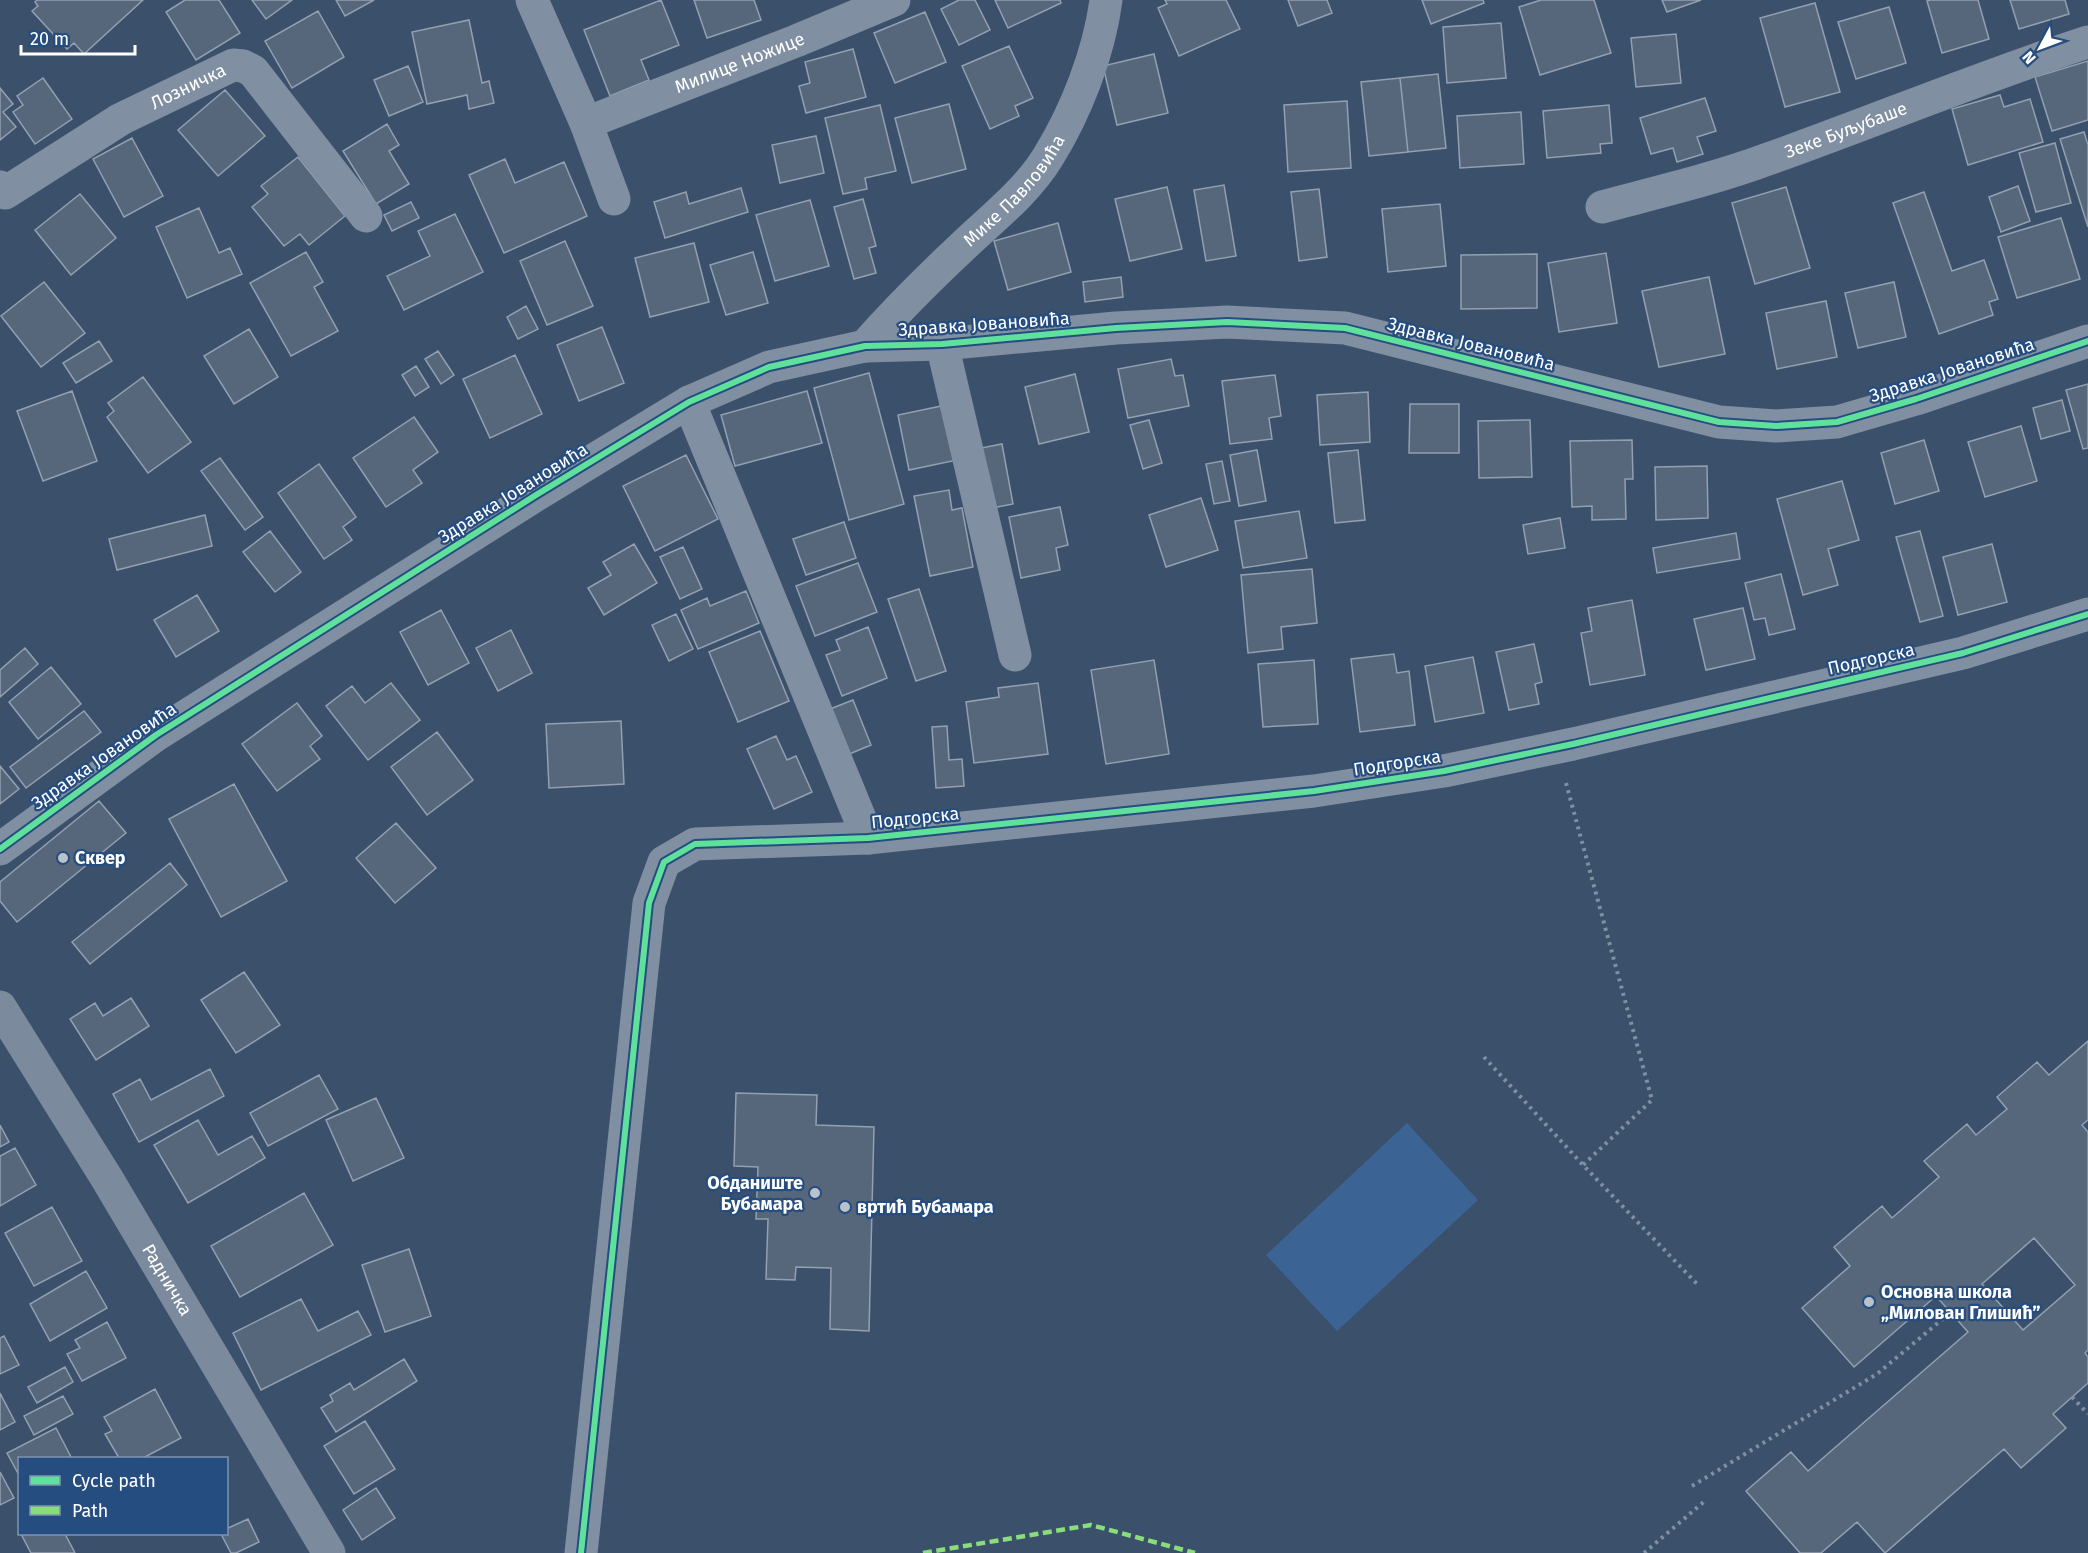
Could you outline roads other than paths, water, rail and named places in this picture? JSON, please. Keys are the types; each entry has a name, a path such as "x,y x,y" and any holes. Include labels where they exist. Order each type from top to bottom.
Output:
{"street":[{"path":"532,0 586,123 614,199"},
{"name":"Милице Ножице","path":"586,123 894,0"},
{"name":"Мике Павловића","path":"865,346 908,299 1017,195 1048,158 1080,95 1102,25 1106,0"},
{"name":"Зеке Буљубаше","path":"1602,207 1766,160 2088,42"},
{"name":"Лозничка","path":"0,187 5,193 121,119 233,65 254,71 366,216"},
{"name":"Здравка Јовановића","path":"0,849 156,735 536,495 689,402 769,367 865,346 942,344 1116,328 1227,322 1345,328 1719,422 1776,426 1838,422 1916,399 2088,341"},
{"path":"942,344 1015,655"},
{"path":"689,402 868,838"},
{"name":"Подгорска","path":"581,1553 649,903 664,862 695,844 868,838 1314,792 1444,771 1963,653 2088,614"},
{"name":"Радничка","path":"0,1007 106,1176 329,1553"}],"place":[{"name":"Сквер","path":"63,858"},
{"name":"Обданиште Бубамара","path":"815,1193"},
{"name":"вртић Бубамара","path":"845,1207"},
{"name":"Основна школа „Милован Глишић”","path":"1869,1302"}]}
